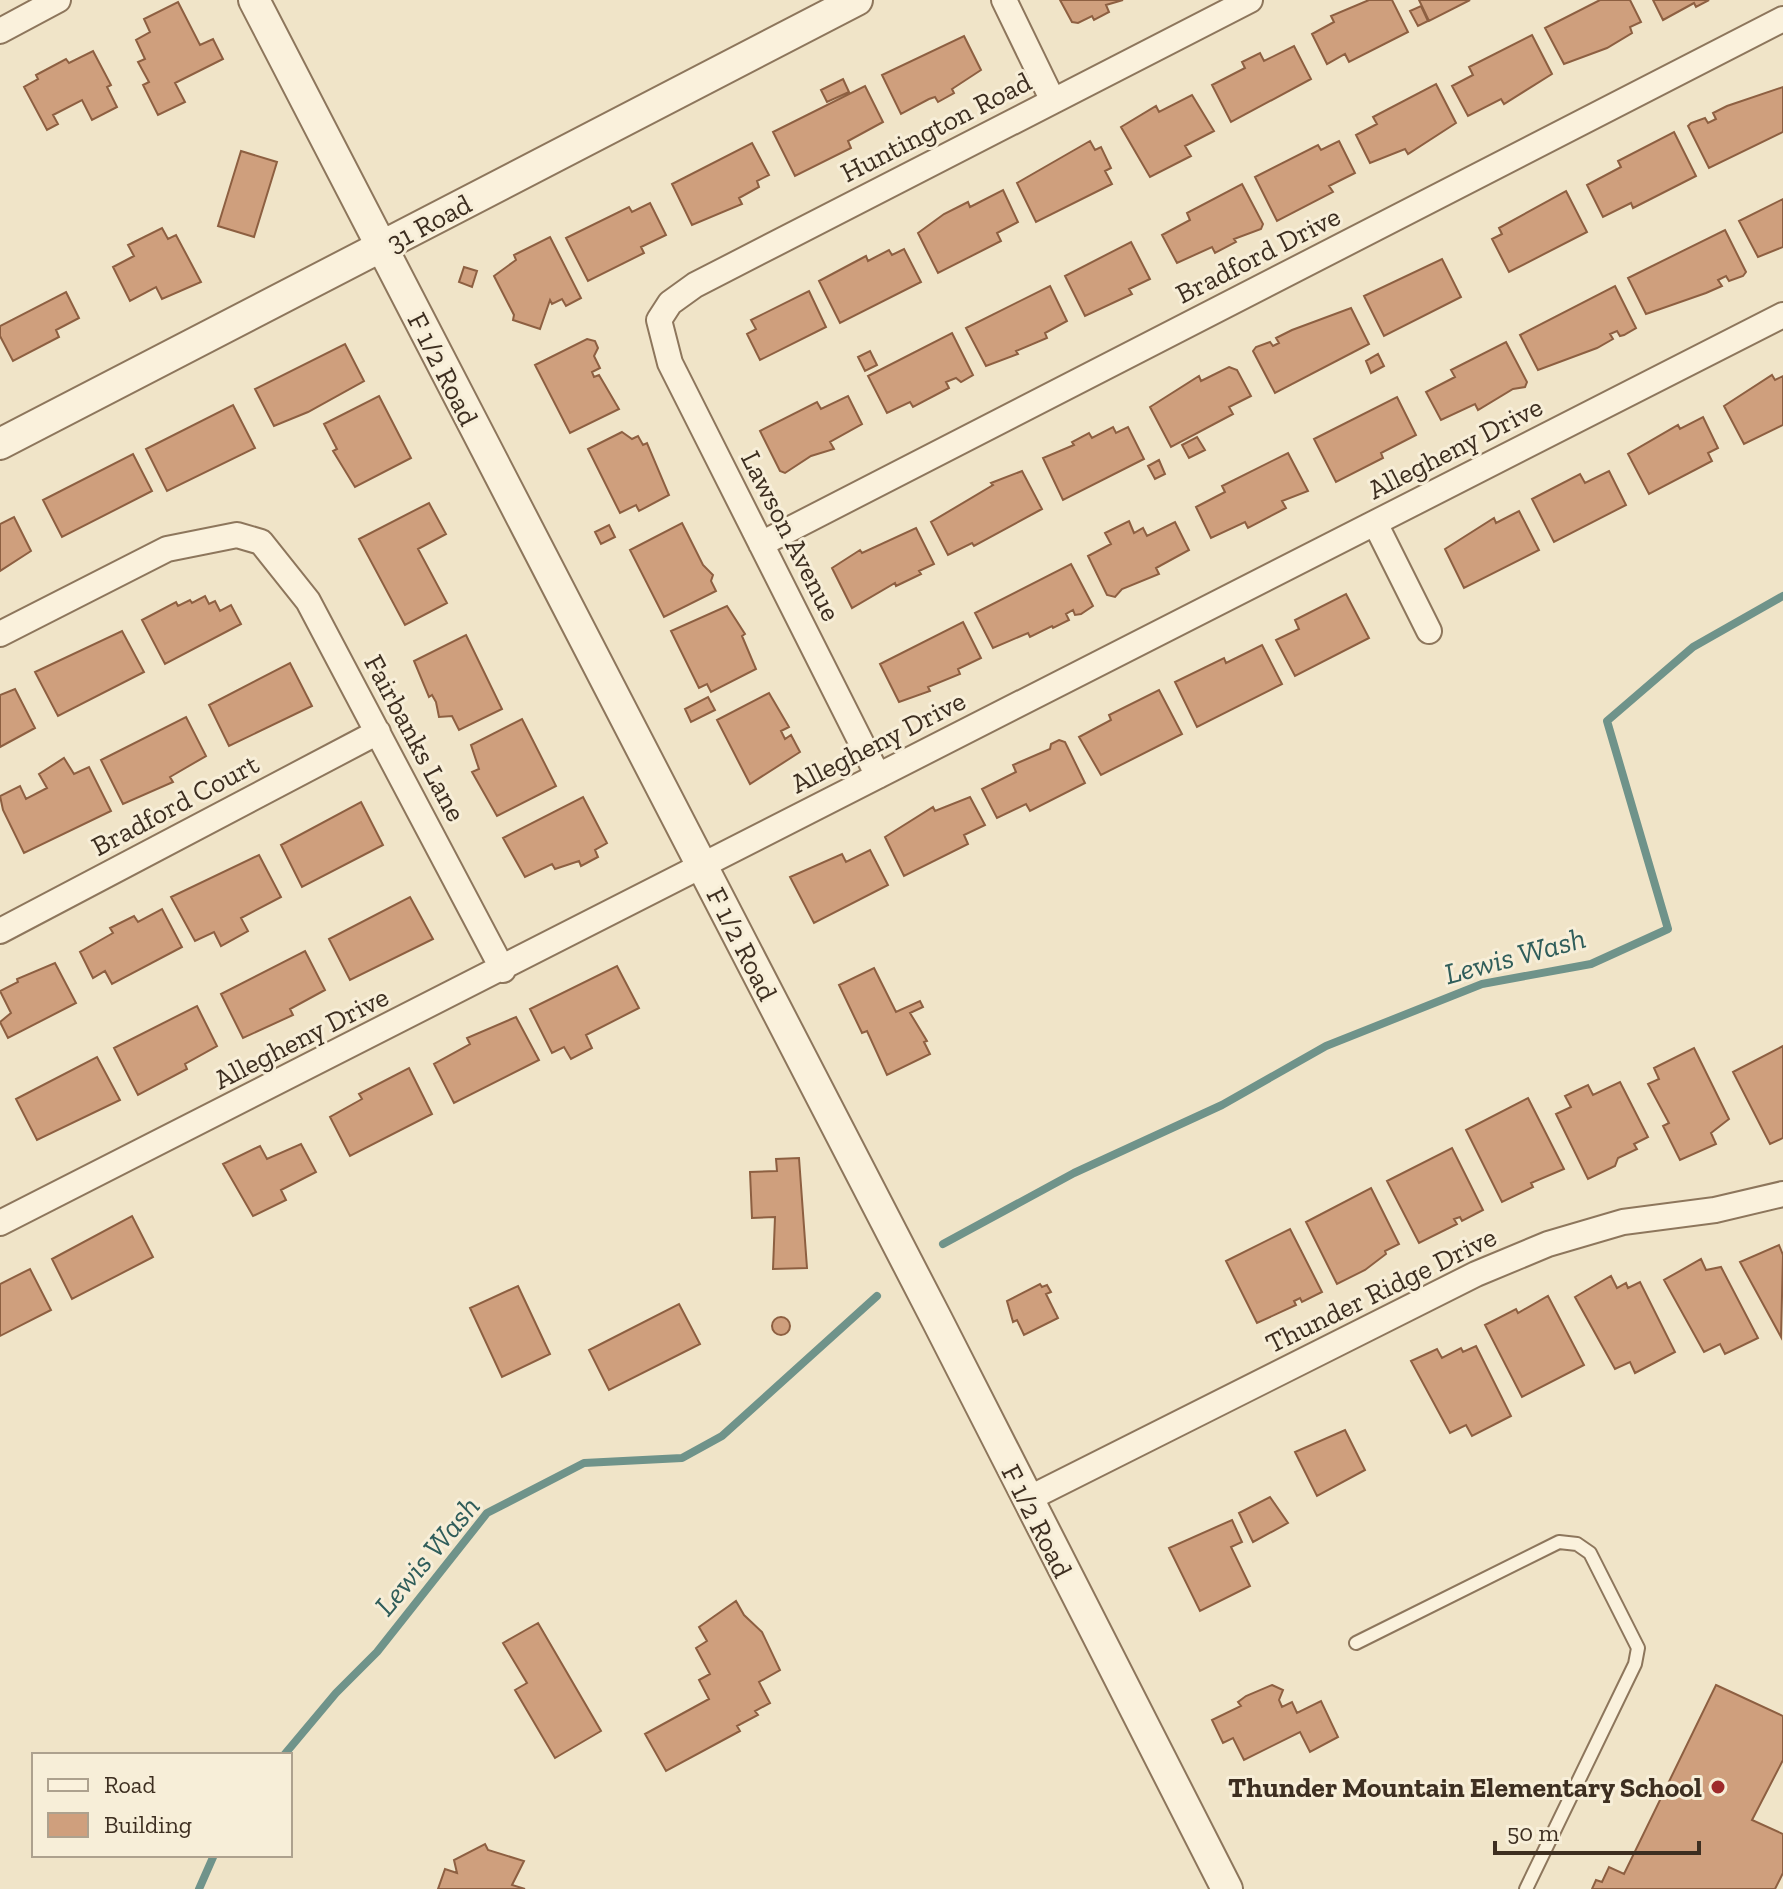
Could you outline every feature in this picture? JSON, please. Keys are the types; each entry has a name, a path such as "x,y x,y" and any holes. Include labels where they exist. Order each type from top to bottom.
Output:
{"street":[{"path":"0,31 58,0"},
{"name":"F 1/2 Road","path":"254,0 930,1306 1026,1500 1227,1889"},
{"name":"31 Road","path":"0,444 857,0"},
{"path":"1004,0 1053,101"},
{"name":"Huntington Road","path":"659,320 670,303 695,285 1250,0"},
{"name":"Bradford Drive","path":"761,544 1783,19"},
{"name":"Allegheny Drive","path":"0,1223 503,970 701,864 1783,315"},
{"name":"Lawson Avenue","path":"659,320 670,363 878,776"},
{"path":"1375,523 1429,631"},
{"name":"Fairbanks Lane","path":"0,634 167,549 237,535 261,542 308,601 503,970"},
{"name":"Bradford Court","path":"0,931 378,732"},
{"name":"Thunder Ridge Drive","path":"1026,1500 1476,1274 1548,1244 1623,1222 1715,1210 1783,1194"}],"lane":[{"path":"1356,1643 1559,1542 1577,1544 1590,1553 1638,1648 1635,1664 1526,1889"}],"building":[{"path":"1060,0 1123,0 1106,5 1109,12 1094,20 1092,16 1078,23 1072,22"},
{"path":"1369,0 1392,0 1408,32 1349,62 1345,54 1327,64 1312,34 1334,22 1331,16"},
{"path":"1419,0 1470,0 1429,21"},
{"path":"1600,0 1630,0 1641,22 1630,27 1632,33 1607,48 1564,64 1545,28"},
{"path":"1653,0 1709,0 1696,7 1694,3 1663,20"},
{"path":"178,2 200,45 213,39 223,59 175,83 185,102 158,115 143,85 149,82 138,62 145,59 136,40 150,32 144,19"},
{"path":"1421,6 1428,21 1418,26 1410,11"},
{"path":"1532,35 1552,74 1504,104 1501,99 1468,116 1452,86 1473,75 1469,67"},
{"path":"964,36 981,70 938,102 935,97 901,114 882,75"},
{"path":"1294,46 1311,79 1231,122 1212,85 1245,68 1242,62 1260,53 1264,61"},
{"path":"93,51 111,85 107,87 117,107 92,120 82,100 53,115 58,124 47,130 24,87 38,79 36,75 66,59 69,63"},
{"path":"843,79 849,92 827,102 821,90"},
{"path":"1436,84 1456,123 1408,154 1405,149 1370,163 1356,135 1377,124 1373,117"},
{"path":"865,86 883,122 848,141 851,148 795,176 773,132"},
{"path":"1783,87 1783,132 1709,168 1688,126 1705,118 1708,123 1716,119 1713,113 1727,106"},
{"path":"1192,95 1214,131 1185,146 1191,156 1150,177 1121,127 1156,106 1159,112"},
{"path":"1674,132 1696,176 1633,208 1631,203 1603,217 1587,185 1621,167 1618,161"},
{"path":"1090,141 1095,150 1101,147 1111,168 1105,171 1112,184 1036,222 1017,183"},
{"path":"1339,141 1355,173 1329,186 1333,192 1277,221 1255,177 1318,145 1321,150"},
{"path":"752,143 769,175 757,181 759,187 739,198 742,204 692,225 672,184"},
{"path":"241,151 277,162 254,237 218,226"},
{"path":"1242,184 1263,224 1261,229 1234,239 1236,242 1215,253 1212,247 1177,263 1162,235 1190,220 1187,213"},
{"path":"1003,190 1018,222 997,233 1001,241 938,273 918,233 944,214 968,202 970,207"},
{"path":"1566,191 1587,232 1509,272 1492,239 1502,234 1499,228"},
{"path":"1783,199 1783,247 1758,257 1739,221"},
{"path":"650,203 666,235 641,247 644,253 588,281 566,238 629,207 632,212"},
{"path":"162,228 168,239 176,235 201,282 162,299 156,287 130,301 113,267 134,256 128,245"},
{"path":"1725,230 1746,272 1743,276 1729,281 1726,276 1718,280 1722,286 1646,314 1628,278"},
{"path":"550,237 581,298 566,306 562,299 552,304 550,300 540,329 513,320 514,315 494,276 516,260 514,255"},
{"path":"1131,242 1150,279 1129,289 1132,294 1085,316 1065,276"},
{"path":"904,249 921,282 840,323 819,281 866,256 868,261 889,250 892,255"},
{"path":"1442,259 1461,297 1384,336 1364,296"},
{"path":"464,267 477,271 472,287 459,282"},
{"path":"1050,286 1067,321 1045,333 1047,338 1016,351 1018,354 986,366 966,328"},
{"path":"1615,286 1636,328 1620,336 1617,331 1610,334 1613,339 1597,348 1538,370 1520,335"},
{"path":"809,291 826,327 760,360 747,334 756,329 751,320"},
{"path":"66,292 79,318 56,330 59,337 13,361 0,336 0,326"},
{"path":"1351,308 1369,344 1275,393 1253,351 1256,347 1270,342 1273,346 1279,343 1276,338 1292,330"},
{"path":"952,333 973,375 961,382 956,378 946,382 949,388 913,407 910,402 887,413 868,376"},
{"path":"587,339 595,341 598,348 594,356 600,368 592,372 594,377 599,375 619,409 570,433 535,365"},
{"path":"1506,342 1527,382 1525,387 1513,389 1478,410 1475,404 1441,420 1426,392 1455,377 1451,370"},
{"path":"345,344 364,381 308,412 274,426 255,389"},
{"path":"870,351 877,365 865,371 858,357"},
{"path":"1378,354 1384,366 1371,373 1366,361"},
{"path":"1229,367 1237,370 1251,396 1229,407 1233,414 1171,447 1150,407 1199,376 1201,381"},
{"path":"1772,375 1775,380 1783,376 1783,425 1744,444 1724,406"},
{"path":"379,396 411,458 355,487 333,451 337,449 324,424"},
{"path":"848,396 862,424 830,442 834,449 811,456 785,473 780,471 760,431 817,402 821,409"},
{"path":"1397,397 1416,435 1381,453 1383,458 1336,482 1314,439"},
{"path":"233,405 255,448 167,491 146,449"},
{"path":"1703,417 1718,448 1708,453 1712,461 1649,494 1628,454 1678,425 1680,429"},
{"path":"1113,427 1116,433 1128,427 1144,459 1063,500 1043,458 1074,445 1072,442 1089,433 1092,438"},
{"path":"622,432 632,439 638,436 643,445 647,443 669,495 639,511 636,505 620,513 588,449"},
{"path":"1197,437 1205,450 1189,458 1182,445"},
{"path":"1288,453 1308,491 1282,501 1286,508 1248,528 1245,522 1211,538 1196,507 1225,492 1222,486"},
{"path":"133,454 152,491 62,537 43,500"},
{"path":"1159,460 1165,474 1155,479 1148,466"},
{"path":"1022,471 1042,509 974,546 972,543 948,555 931,522 993,485 991,483"},
{"path":"1609,471 1626,505 1554,542 1532,499 1580,474 1585,483"},
{"path":"429,503 446,534 418,549 447,603 405,625 359,539"},
{"path":"1519,511 1539,550 1464,588 1445,549 1494,518 1496,523"},
{"path":"14,517 31,551 0,571 0,524"},
{"path":"1129,521 1134,533 1143,528 1147,536 1175,522 1189,550 1156,568 1159,574 1122,589 1115,597 1107,595 1088,556 1111,544 1105,533"},
{"path":"682,523 703,565 713,575 711,581 716,591 664,617 630,550"},
{"path":"609,525 615,537 601,544 595,532"},
{"path":"916,528 934,564 919,571 921,574 896,586 895,583 852,608 832,568 860,550 862,553"},
{"path":"1071,564 1093,606 1081,614 1075,615 1073,610 1066,614 1069,620 1053,628 1030,637 1028,633 993,648 975,613"},
{"path":"1346,594 1369,638 1295,676 1276,640 1299,629 1295,620"},
{"path":"205,596 209,604 215,601 220,611 231,605 241,624 165,664 142,620 176,602 178,606"},
{"path":"727,606 745,634 742,636 756,669 711,692 707,684 699,688 671,631"},
{"path":"963,622 981,658 958,669 960,674 928,687 930,691 899,702 880,664"},
{"path":"122,631 144,672 58,716 35,672"},
{"path":"466,635 502,709 459,730 452,716 439,717 436,702 432,695 429,697 414,661"},
{"path":"1262,645 1282,684 1197,727 1175,682 1224,658 1226,663"},
{"path":"290,663 312,706 229,746 209,705"},
{"path":"15,689 35,728 0,747 0,695"},
{"path":"1159,690 1182,734 1101,775 1079,737 1111,720 1109,715"},
{"path":"769,693 789,727 781,731 785,739 791,735 800,752 750,784 717,720"},
{"path":"708,697 715,710 691,722 685,709"},
{"path":"186,717 206,756 170,777 173,782 123,804 101,760"},
{"path":"522,719 556,786 497,816 472,772 479,769 471,745"},
{"path":"1059,740 1065,742 1085,783 1030,811 1026,804 997,818 982,789 1016,772 1013,765 1050,749 1051,744"},
{"path":"64,758 74,774 89,767 111,811 24,853 3,810 0,796 20,786 26,799 47,788 39,774"},
{"path":"583,797 607,843 595,850 598,857 581,866 579,861 555,869 552,864 525,877 503,838"},
{"path":"970,797 985,825 964,835 968,844 904,876 885,837 933,807 935,811"},
{"path":"361,802 383,845 302,887 281,845"},
{"path":"870,850 888,885 814,923 790,877 842,854 846,862"},
{"path":"259,855 281,897 241,918 248,931 221,946 214,932 195,941 171,897"},
{"path":"410,897 433,939 350,980 329,939"},
{"path":"162,909 182,947 112,984 105,971 93,978 80,952 113,933 110,928 134,916 138,922"},
{"path":"305,951 325,990 290,1009 293,1015 243,1038 221,994"},
{"path":"55,963 76,1003 8,1038 0,1022 11,1013 0,991 18,982 17,979"},
{"path":"617,966 639,1008 586,1035 592,1048 571,1059 564,1047 552,1053 530,1009"},
{"path":"874,968 896,1012 920,1001 923,1007 910,1013 927,1041 924,1042 930,1054 887,1075 867,1031 862,1033 839,985"},
{"path":"197,1006 217,1046 185,1064 187,1069 138,1095 114,1048"},
{"path":"516,1017 539,1060 454,1103 434,1064 470,1044 467,1038"},
{"path":"1783,1046 1783,1138 1770,1144 1733,1072"},
{"path":"1694,1048 1729,1119 1711,1133 1716,1144 1680,1160 1663,1126 1669,1123 1648,1084 1659,1079 1654,1068"},
{"path":"97,1057 120,1100 37,1140 16,1099"},
{"path":"409,1068 432,1114 350,1156 330,1117 362,1099 359,1094"},
{"path":"1620,1082 1648,1137 1634,1144 1637,1149 1618,1158 1615,1166 1588,1179 1556,1114 1571,1107 1565,1096 1588,1085 1593,1095"},
{"path":"1528,1098 1564,1169 1531,1183 1533,1187 1502,1202 1466,1130"},
{"path":"301,1144 316,1172 281,1190 286,1200 253,1216 223,1164 260,1146 267,1159"},
{"path":"1452,1148 1483,1210 1462,1221 1460,1217 1454,1219 1457,1224 1419,1243 1387,1181"},
{"path":"799,1158 807,1268 773,1269 775,1217 752,1218 750,1172 777,1171 776,1159"},
{"path":"1371,1188 1399,1244 1385,1251 1386,1254 1365,1270 1337,1284 1306,1222"},
{"path":"132,1216 153,1257 72,1299 52,1259"},
{"path":"1290,1229 1322,1292 1302,1302 1300,1298 1294,1301 1296,1305 1257,1323 1226,1261"},
{"path":"1779,1245 1783,1255 1781,1337 1740,1262"},
{"path":"1701,1259 1706,1270 1721,1267 1758,1338 1725,1354 1720,1344 1704,1352 1664,1280"},
{"path":"30,1269 51,1310 0,1336 0,1284"},
{"path":"1611,1276 1617,1288 1626,1283 1628,1288 1640,1282 1675,1352 1635,1373 1630,1362 1615,1369 1575,1297"},
{"path":"1040,1284 1042,1287 1047,1285 1051,1292 1046,1294 1058,1318 1024,1335 1017,1320 1013,1322 1007,1301"},
{"path":"518,1286 550,1354 502,1377 470,1308"},
{"path":"1548,1296 1584,1365 1522,1397 1485,1325 1516,1309 1518,1313"},
{"path":"679,1304 700,1344 609,1390 589,1350"},
{"path":"777,1317 785,1317 790,1326 788,1333 777,1335 772,1330 772,1322"},
{"path":"1476,1346 1511,1416 1472,1436 1466,1425 1450,1433 1411,1361 1437,1349 1442,1358 1461,1348 1463,1352"},
{"path":"1345,1430 1365,1470 1317,1496 1295,1452"},
{"path":"1270,1497 1288,1523 1253,1542 1239,1513"},
{"path":"1232,1520 1242,1542 1231,1547 1250,1586 1200,1611 1169,1548"},
{"path":"736,1601 744,1615 762,1632 780,1670 759,1682 770,1703 755,1711 758,1715 737,1726 740,1731 666,1771 645,1734 709,1699 699,1680 710,1674 696,1648 707,1641 699,1627"},
{"path":"538,1623 601,1731 555,1758 515,1690 527,1683 503,1643"},
{"path":"1272,1685 1283,1690 1279,1700 1282,1707 1292,1702 1297,1713 1321,1701 1338,1737 1310,1752 1300,1732 1244,1760 1233,1738 1223,1743 1212,1720 1241,1706 1238,1702 1246,1696"},
{"name":"Thunder Mountain Elementary School","path":"1716,1685 1783,1716 1783,1760 1752,1820 1783,1834 1783,1873 1775,1889 1592,1889 1596,1880 1602,1882 1609,1867 1624,1874"},
{"path":"485,1844 488,1850 524,1861 512,1885 525,1889 438,1889 445,1869 457,1873 454,1860"}],"waterway":[{"name":"Lewis Wash","path":"943,1244 1074,1173 1222,1105 1326,1046 1482,984 1591,964 1668,929 1607,721 1693,647 1783,596"},
{"name":"Lewis Wash","path":"286,1753 336,1693 377,1652 487,1513 584,1463 682,1458 722,1436 877,1296"},
{"name":"Lewis Wash","path":"199,1889 213,1857"}],"place":[{"name":"Thunder Mountain Elementary School","path":"1718,1787"}]}
